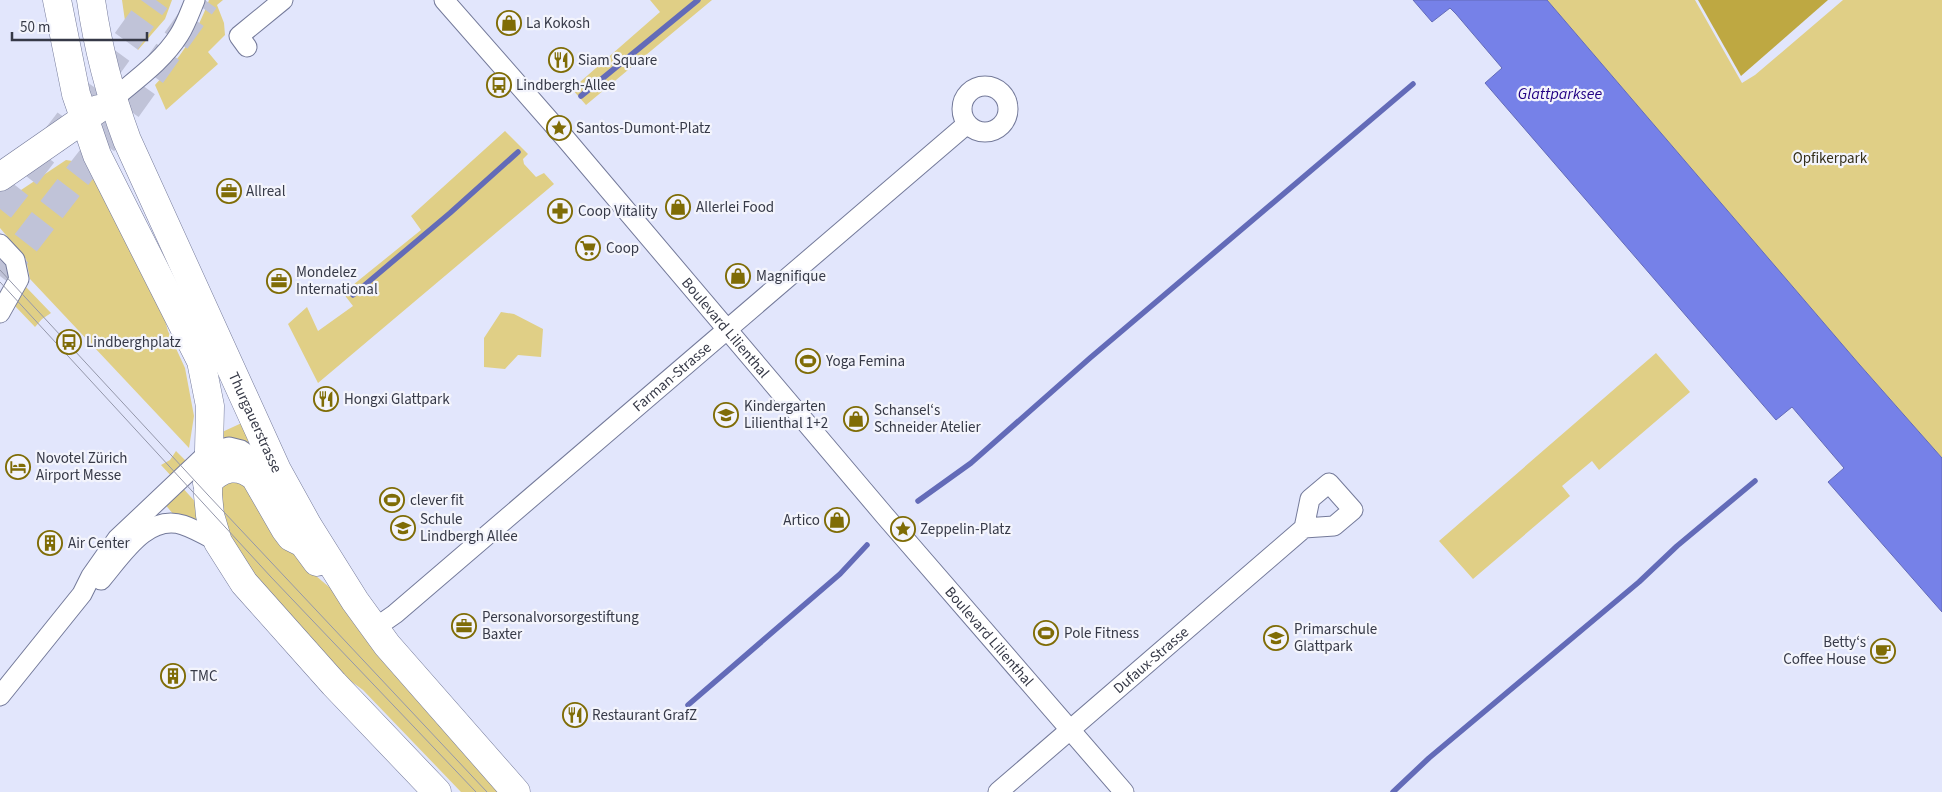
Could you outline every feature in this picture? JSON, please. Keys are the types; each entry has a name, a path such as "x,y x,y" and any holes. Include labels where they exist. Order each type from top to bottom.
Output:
{"main road":[{"name":"Thurgauerstrasse","path":"57,0 70,70 83,119 112,189 202,362 210,400 208,483 210,515 218,542 244,583 334,684 437,792"},
{"name":"Thurgauerstrasse","path":"91,0 100,54 112,100 127,140 278,470 308,526 342,581 409,672 515,791"},
{"path":"0,177 112,100"},
{"path":"208,483 220,471 232,468 250,473 255,477 285,529 291,536 303,543 307,551 322,567 342,581"}],"street":[{"path":"112,100 151,67 170,47 186,21 195,0"},
{"path":"247,47 239,36 283,0"},
{"name":"Boulevard Lilienthal","path":"444,0 884,516 1124,792"},
{"name":"Farman-Strasse","path":"375,628 402,608 967,124"},
{"path":"0,244 15,260 19,279 0,314"},
{"name":"Thurgauerstrasse","path":"209,452 229,447 251,455 260,463 303,543"},
{"path":"0,696 82,594 91,576 117,539 209,452"},
{"path":"82,594 97,585 135,541 153,527 172,523 183,525 218,542"},
{"name":"Dufaux-Strasse","path":"998,792 1304,528"}],"green space":[{"path":"122,0 172,0 165,19 138,50 126,28"},
{"path":"209,0 223,0 217,5 224,23 225,35 208,52 218,64 166,110 155,85 186,46 199,24"},
{"path":"650,0 712,0 586,105 572,89 660,12"},
{"name":"Opfikerpark","path":"1547,0 1695,0 1742,83 1755,75 1843,0 1942,0 1942,458 1859,364"},
{"path":"505,131 528,154 523,159 524,164 536,177 544,173 554,184 318,383 288,324 307,307 318,331 353,306 343,293 421,230 411,216"},
{"path":"66,160 85,163 156,289 168,331 185,368 194,416 189,448 30,279 26,259 0,228 0,204"},
{"path":"26,287 51,313 35,327 15,306"},
{"path":"501,312 514,314 543,329 541,357 518,355 505,369 484,367 484,338"},
{"path":"1656,353 1690,392 1599,470 1592,461 1562,486 1570,496 1473,579 1439,541"},
{"path":"246,421 258,447 219,443 220,433"},
{"path":"176,451 186,461 173,478 161,465 170,460"},
{"path":"239,477 309,570 335,592 501,792 461,792 363,690 341,674 253,579 229,536 218,490 220,486"},
{"path":"181,486 199,506 202,522 174,515 163,502"}],"shaded area":[{"path":"1698,0 1828,0 1741,76"}],"water":[{"name":"Glattparksee","path":"1413,0 1547,0 1942,458 1942,612 1828,482 1844,468 1792,407 1776,420 1485,83 1502,68 1456,14 1450,8 1432,22"}],"waterway":[{"path":"581,96 698,0"},
{"path":"918,501 971,463 1090,358 1413,84"},
{"path":"353,295 450,213 518,152"},
{"path":"1393,792 1429,758 1639,582 1677,546 1755,481"},
{"path":"688,705 840,574 867,545"}],"tunnel":[{"path":"0,209 65,126 156,0"},
{"path":"0,276 100,147 205,0"}],"tram line":[{"path":"0,270 487,792"},
{"path":"0,282 271,577 476,792"}],"place":[{"name":"La Kokosh","path":"509,23"},
{"name":"Siam Square","path":"561,60"},
{"name":"Lindbergh-Allee","path":"499,85"},
{"name":"Santos-Dumont-Platz","path":"559,128"},
{"name":"Allreal","path":"229,191"},
{"name":"Allerlei Food","path":"678,207"},
{"name":"Coop Vitality","path":"560,211"},
{"name":"Coop","path":"588,248"},
{"name":"Magnifique","path":"738,276"},
{"name":"Mondelez International","path":"279,281"},
{"name":"Lindberghplatz","path":"69,342"},
{"name":"Yoga Femina","path":"808,361"},
{"name":"Hongxi Glattpark","path":"326,399"},
{"name":"Kindergarten Lilienthal 1+2","path":"726,415"},
{"name":"Schansel‘s Schneider Atelier","path":"856,419"},
{"name":"Novotel Zürich Airport Messe","path":"18,467"},
{"name":"clever fit","path":"392,500"},
{"name":"Artico","path":"837,520"},
{"name":"Schule Lindbergh Allee","path":"403,528"},
{"name":"Zeppelin-Platz","path":"903,529"},
{"name":"Air Center","path":"50,543"},
{"name":"Personalvorsorgestiftung Baxter","path":"464,626"},
{"name":"Pole Fitness","path":"1046,633"},
{"name":"Primarschule Glattpark","path":"1276,638"},
{"name":"Betty‘s Coffee House","path":"1883,651"},
{"name":"TMC","path":"173,676"},
{"name":"Restaurant GrafZ","path":"575,715"}]}
